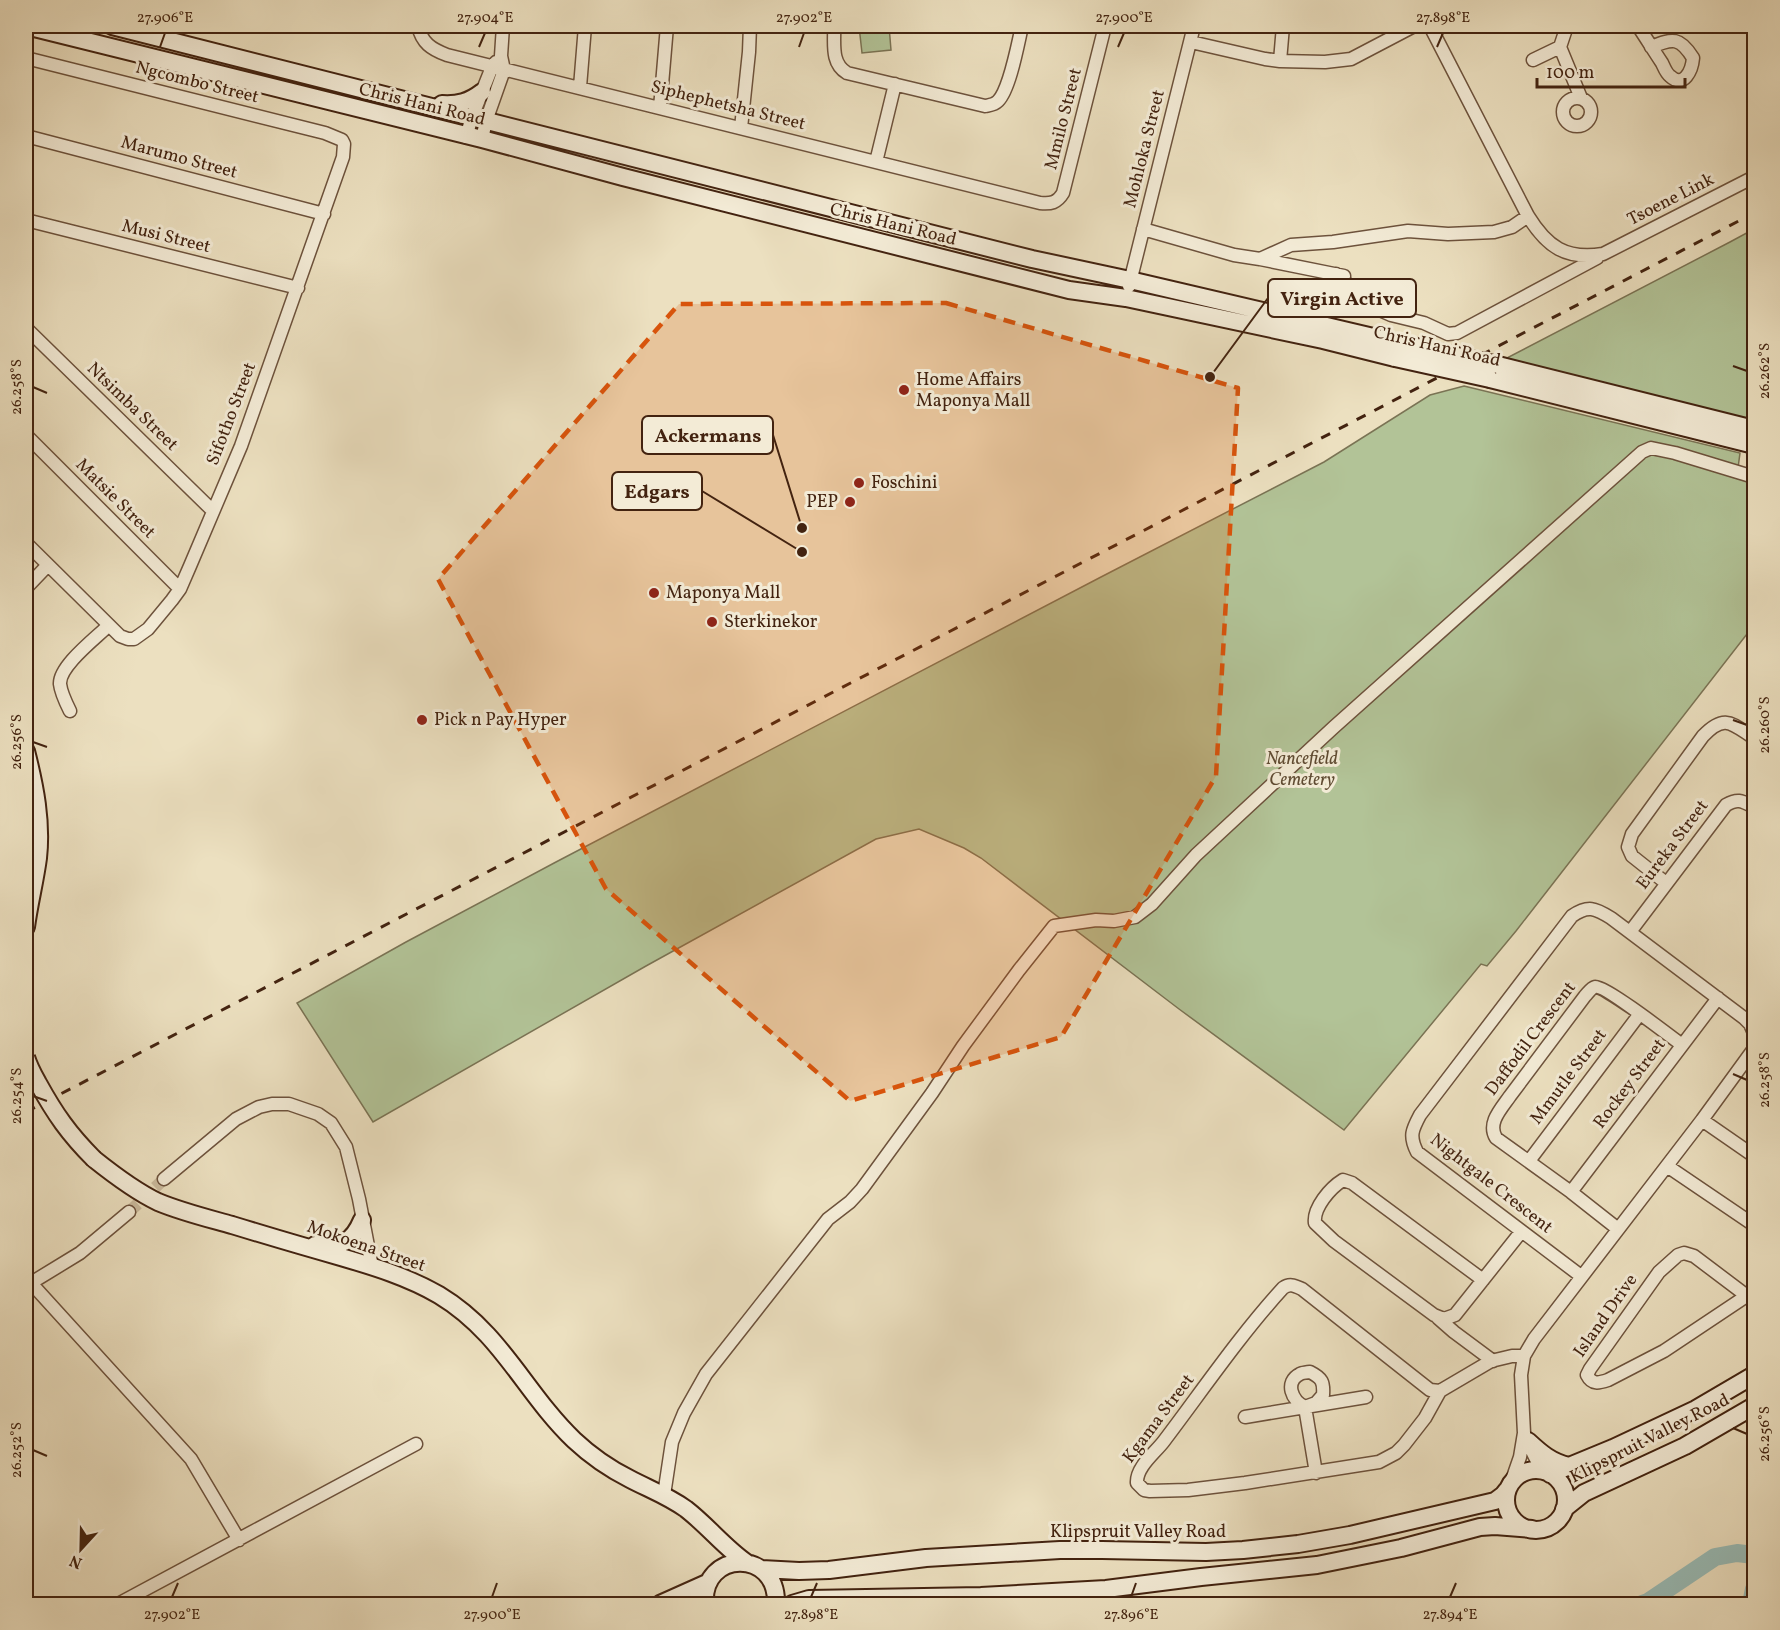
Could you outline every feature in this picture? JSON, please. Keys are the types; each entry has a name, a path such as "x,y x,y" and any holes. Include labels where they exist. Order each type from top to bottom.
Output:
{"main road":[{"name":"Chris Hani Road","path":"26,26 1069,290 1126,298 1323,340 1397,350"},
{"name":"Chris Hani Road","path":"112,26 1032,259 1130,280 1397,350 1755,429"},
{"path":"426,105 460,103 482,92"},
{"name":"Chris Hani Road","path":"1494,372 1755,445"},
{"path":"26,751 37,802 39,831 38,858 26,927"},
{"path":"26,812 26,874"},
{"name":"Mokoena Street","path":"26,1057 32,1075 57,1117 74,1139 94,1159 139,1192 198,1216 400,1275 439,1295 479,1325 499,1346 574,1440 598,1461 664,1495 687,1510 733,1554 754,1566"},
{"path":"299,1245 330,1245 345,1242 353,1238 362,1220"},
{"name":"Klipspruit Valley Road","path":"1546,1472 1569,1466 1613,1448 1696,1409 1755,1375"},
{"name":"Klipspruit Valley Road","path":"1564,1509 1584,1494 1685,1446 1755,1406"},
{"path":"1526,1437 1543,1455 1569,1466"},
{"path":"792,1605 809,1599 981,1596 1106,1589 1317,1565 1359,1558 1480,1527 1495,1526 1532,1529 1546,1528 1561,1515 1566,1500 1560,1483 1546,1472 1525,1472 1517,1476 1509,1486 1506,1503 1509,1513 1519,1524 1532,1529"},
{"name":"Klipspruit Valley Road","path":"710,1579 720,1568 729,1564 799,1571 829,1570 926,1558 1060,1550 1206,1552 1298,1544 1405,1524 1495,1501 1509,1486"},
{"path":"705,1605 705,1592 716,1561 710,1532"},
{"path":"754,1566 768,1576 774,1584 776,1605"},
{"path":"660,1605 710,1579"}],"street":[{"path":"474,138 498,69 503,26"},
{"path":"580,87 585,26"},
{"path":"660,108 667,26"},
{"path":"741,128 750,26"},
{"path":"834,26 836,63 847,73 985,106 999,101 1006,88 1022,26"},
{"name":"Mmilo Street","path":"1040,203 1051,204 1063,193 1105,26"},
{"name":"Mohloka Street","path":"1126,298 1194,26"},
{"path":"1280,61 1283,26"},
{"path":"1191,42 1280,61 1325,62 1351,59 1414,26"},
{"path":"1143,229 1204,248 1260,259 1292,245 1333,242 1408,231 1448,234 1494,232 1512,227 1528,216 1430,26"},
{"path":"1567,26 1560,47 1581,98"},
{"path":"1638,26 1652,47"},
{"name":"Siphephetsha Street","path":"418,27 424,41 437,52 1040,203"},
{"path":"1533,60 1560,47"},
{"name":"Ngcombo Street","path":"26,58 325,133 342,140 344,157"},
{"path":"479,119 482,92 498,69"},
{"path":"876,162 895,84"},
{"name":"Marumo Street","path":"26,136 324,214"},
{"name":"Sifotho Street","path":"108,626 120,636 128,639 141,636 180,589 241,446 344,157"},
{"name":"Tsoene Link","path":"1260,259 1341,275 1375,308 1391,315 1424,323 1448,334 1457,333 1603,254 1755,177"},
{"name":"Tsoene Link","path":"1528,216 1548,243 1568,254 1588,257 1603,254"},
{"name":"Musi Street","path":"26,220 298,288"},
{"name":"Ntsimba Street","path":"26,328 213,511"},
{"name":"Matsie Street","path":"26,435 180,589"},
{"path":"664,1495 672,1442 684,1413 706,1374 828,1219 850,1202 861,1189 932,1093 963,1046 1054,926 1135,917 1152,904 1196,855 1334,727 1642,452 1651,448 1675,453 1755,477"},
{"path":"26,543 108,626 67,665 62,674 61,689 70,711"},
{"path":"26,588 48,565"},
{"path":"1666,883 1632,856 1628,847 1632,834 1703,736 1714,725 1725,722 1755,738"},
{"name":"Eureka Street","path":"1630,932 1726,805 1734,801 1742,801 1755,807"},
{"name":"Nightgale Crescent","path":"1581,1276 1418,1152 1412,1142 1414,1125 1440,1087 1572,916 1584,909 1598,910 1630,932 1750,1024 1755,1034"},
{"name":"Daffodil Crescent","path":"1618,1229 1496,1138 1492,1131 1493,1125 1498,1112 1574,1011 1596,987 1603,988 1615,996 1682,1045"},
{"name":"Rockey Street","path":"1571,1192 1718,998"},
{"name":"Mmutle Street","path":"1529,1161 1639,1015"},
{"path":"1509,1486 1526,1437 1521,1375 1524,1356 1581,1276 1702,1120 1755,1045"},
{"path":"164,1179 246,1112 272,1104 289,1104 318,1114 331,1123 346,1147 372,1267"},
{"path":"1702,1120 1754,1154"},
{"path":"1667,1166 1755,1225"},
{"path":"1483,1280 1352,1183 1343,1180 1337,1185 1319,1207 1315,1216 1315,1223 1334,1241 1493,1360"},
{"path":"129,1212 80,1253 28,1284 191,1460 239,1539"},
{"path":"1438,1318 1446,1319 1455,1315 1521,1232"},
{"name":"Island Drive","path":"1684,1253 1694,1256 1751,1294 1664,1352 1608,1380 1598,1383 1589,1379 1587,1375 1590,1369 1659,1272 1678,1255 1684,1253"},
{"name":"Kgama Street","path":"1440,1391 1430,1390 1302,1289 1287,1285 1276,1295 1140,1470 1137,1480 1139,1486 1144,1490 1188,1490 1245,1484 1379,1462 1396,1453 1419,1426 1440,1391 1493,1360 1524,1356"},
{"path":"1245,1417 1366,1397"},
{"path":"1305,1407 1316,1473"},
{"path":"1526,1437 1546,1472"},
{"path":"118,1605 416,1444"}],"highlighted area":[{"path":"946,303 1238,388 1216,776 1061,1037 850,1101 606,889 438,579 679,304"}],"green space":[{"path":"859,26 889,26 891,50 862,53"},
{"path":"1754,229 1754,422 1503,360 1730,242"},
{"name":"Nancefield Cemetery","path":"1464,386 1740,453 1738,468 1754,472 1754,625 1516,931 1487,966 1481,964 1344,1130 1179,1009 981,858 964,848 919,829 876,839 646,966 373,1122 297,1003 556,862 1324,462 1430,395"}],"waterway":[{"path":"1642,1604 1715,1557 1737,1553 1754,1555"},
{"path":"1751,1604 1754,1589"}],"tunnel":[{"path":"129,1212 164,1179"}],"railway":[{"path":"26,1112 1754,213"}],"place":[{"name":"Virgin Active","path":"1210,377"},
{"name":"Home Affairs Maponya Mall","path":"904,390"},
{"name":"Foschini","path":"859,483"},
{"name":"PEP","path":"850,502"},
{"name":"Ackermans","path":"802,528"},
{"name":"Edgars","path":"802,552"},
{"name":"Maponya Mall","path":"654,593"},
{"name":"Sterkinekor","path":"712,622"},
{"name":"Pick n Pay Hyper","path":"422,720"}]}
